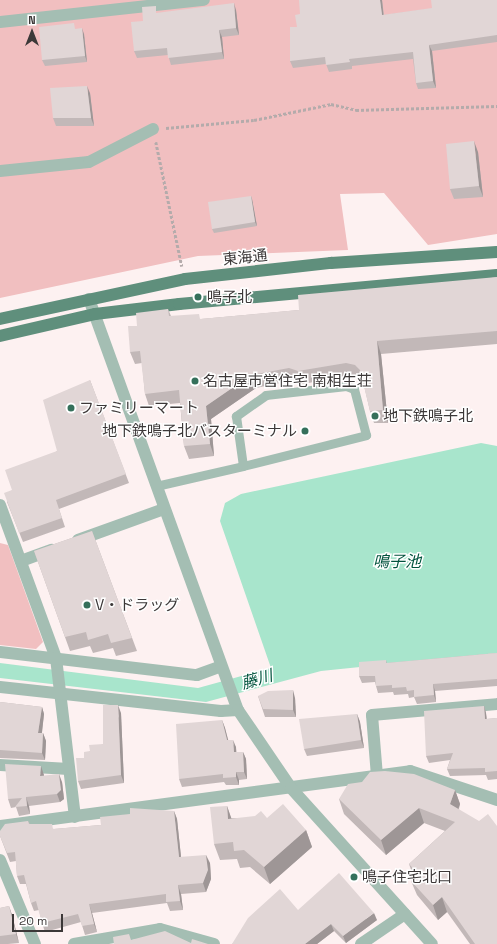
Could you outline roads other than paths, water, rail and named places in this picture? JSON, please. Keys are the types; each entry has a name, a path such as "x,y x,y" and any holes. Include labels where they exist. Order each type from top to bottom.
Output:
{"main road":[{"name":"東海通","path":"0,319 185,279 331,264 497,252"},
{"path":"0,336 95,314 497,275"}],"street":[{"path":"0,22 204,0"},
{"path":"0,171 90,162 153,129"},
{"path":"90,299 221,672 235,705 291,788 432,944"},
{"path":"0,506 5,536 21,561 56,661 75,817"},
{"path":"21,561 164,509"},
{"path":"0,652 56,661 197,675 221,672"},
{"path":"0,687 60,690 221,711 235,705"},
{"path":"377,776 372,715 497,704"},
{"path":"0,765 69,769"},
{"path":"0,826 410,771 497,800"},
{"path":"0,860 35,944"},
{"path":"361,944 405,914"},
{"path":"74,944 160,929 214,944"}],"lane":[{"path":"156,486 243,466 366,435 354,389 346,386 266,395 236,416 243,466"}],"water":[{"name":"鳴子池","path":"481,443 497,446 497,653 321,671 206,702 0,678 0,663 198,688 271,668 220,521 225,503 241,494"}],"place":[{"name":"鳴子北","path":"198,297"},
{"name":"名古屋市営住宅 南相生荘","path":"195,381"},
{"name":"ファミリーマート","path":"71,408"},
{"name":"地下鉄鳴子北","path":"375,416"},
{"name":"地下鉄鳴子北バスターミナル","path":"305,431"},
{"name":"V・ドラッグ","path":"87,605"},
{"name":"鳴子住宅北口","path":"354,877"}],"water label":[{"name":"藤川","path":"257,680"}]}
